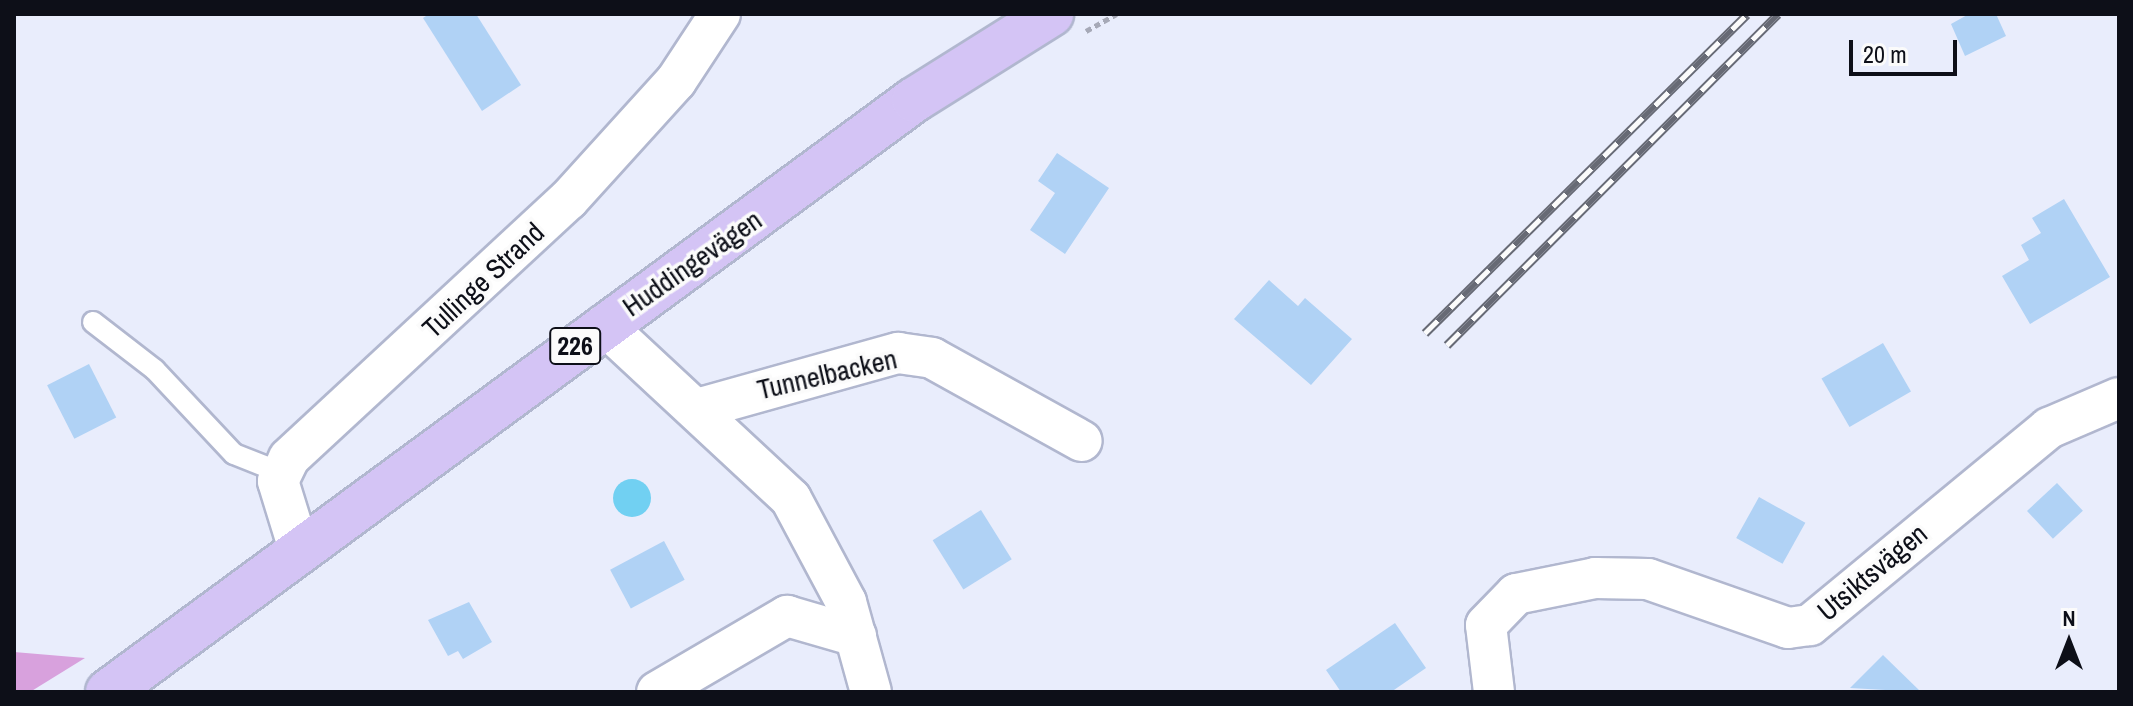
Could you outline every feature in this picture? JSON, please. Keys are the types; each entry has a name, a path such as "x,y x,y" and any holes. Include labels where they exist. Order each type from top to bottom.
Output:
{"main road":[{"name":"Huddingevägen","path":"108,692 298,546 914,100 1051,14"}],"street":[{"name":"Tullinge Strand","path":"282,473 289,458 568,200 676,81 720,14"},
{"path":"604,325 791,499 846,602 871,692"},
{"name":"Tunnelbacken","path":"697,409 898,353 932,358 1082,441"},
{"name":"Utsiktsvägen","path":"1494,692 1486,625 1516,594 1595,578 1648,579 1788,628 1810,625 2049,428 2119,398"},
{"path":"282,473 284,511 298,546"},
{"path":"657,692 787,616 856,636"}],"lane":[{"path":"93,322 155,370 234,454 282,473"}],"shaded area":[{"path":"14,652 85,658 30,692 14,692"}],"water":[{"path":"632,479 646,484 651,498 646,512 632,517 618,512 613,498 618,484"}],"building":[{"path":"429,14 476,14 521,85 482,111 423,18"},
{"path":"1969,14 1996,14 2006,36 1965,56 1951,24"},
{"path":"1057,153 1109,188 1065,254 1030,230 1055,193 1038,181"},
{"path":"2064,199 2110,277 2030,324 2002,276 2029,260 2021,245 2041,233 2032,218"},
{"path":"1269,280 1298,306 1305,298 1352,339 1311,385 1234,319"},
{"path":"1883,343 1911,391 1850,427 1822,378"},
{"path":"89,364 116,417 74,439 47,385"},
{"path":"2057,483 2083,511 2053,539 2027,511"},
{"path":"1759,497 1805,523 1783,564 1736,538"},
{"path":"981,510 1012,559 963,589 933,540"},
{"path":"664,541 685,580 631,608 610,570"},
{"path":"469,602 492,642 463,659 458,651 448,656 428,620"},
{"path":"1395,623 1426,668 1391,692 1341,692 1326,670"},
{"path":"1883,655 1921,692 1850,688"}],"railway":[{"path":"1425,333 1747,14"},
{"path":"1447,345 1778,14"}]}
